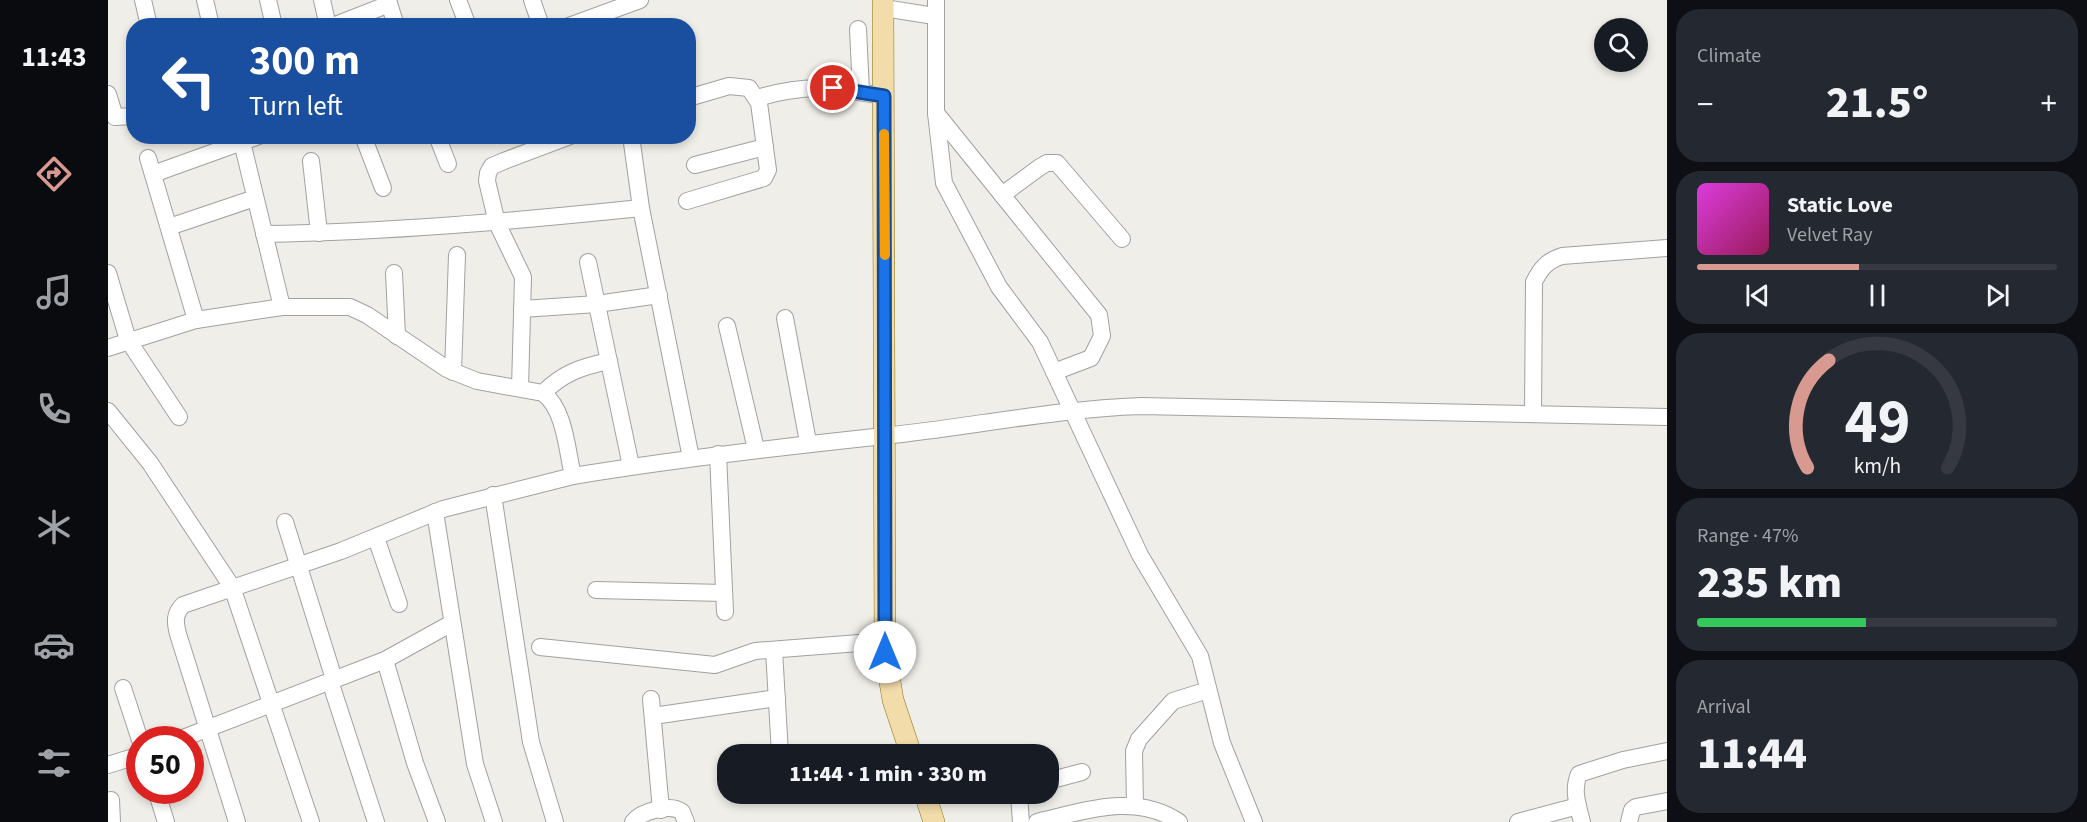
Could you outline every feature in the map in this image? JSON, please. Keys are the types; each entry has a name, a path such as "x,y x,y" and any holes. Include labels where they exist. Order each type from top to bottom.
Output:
{"main road":[{"path":"884,4 885,641 893,700 908,744"},
{"path":"928,804 934,822"}],"street":[{"path":"143,0 147,18"},
{"path":"205,0 209,18"},
{"path":"268,0 272,18"},
{"path":"322,0 326,18"},
{"path":"458,0 465,18"},
{"path":"532,0 538,18"},
{"path":"606,18 640,0"},
{"path":"351,18 388,2 393,18"},
{"path":"884,4 932,7 936,113 944,183 999,287 1040,342 1140,555 1200,656 1222,743 1254,822"},
{"path":"858,29 861,92"},
{"path":"687,201 764,178 768,170 757,98 749,87 742,85 696,96"},
{"path":"757,98 780,91 819,86 884,96"},
{"path":"109,100 115,117 126,116"},
{"path":"936,113 1089,302 1103,326 1102,336 1091,358 1054,372"},
{"path":"196,320 151,166 225,144"},
{"path":"243,144 282,307"},
{"path":"366,144 383,188"},
{"path":"440,144 448,164"},
{"path":"520,388 523,277 497,223 487,182 488,173 492,166 549,144"},
{"path":"632,144 641,208 691,458"},
{"path":"695,165 765,147"},
{"path":"311,161 319,233"},
{"path":"1002,195 1040,167 1047,163 1057,163 1122,239"},
{"path":"169,227 255,198"},
{"path":"264,234 497,223 641,208"},
{"path":"1533,414 1534,282 1539,270 1549,260 1562,256 1667,248"},
{"path":"453,372 457,255"},
{"path":"588,262 631,466"},
{"path":"108,273 128,340 179,417"},
{"path":"394,273 398,336"},
{"path":"522,309 597,304 659,295"},
{"path":"108,348 196,320 282,307 350,307 453,372 477,381 543,393 551,399 557,412 573,476"},
{"path":"785,318 808,442"},
{"path":"727,326 756,449"},
{"path":"543,393 558,378 577,367 609,361"},
{"path":"237,822 178,634 177,611 183,605 376,538 435,512 493,495 573,476 718,454 808,442 885,436 1071,411 1142,406 1667,417"},
{"path":"108,411 150,463 232,587 311,822"},
{"path":"718,454 725,612"},
{"path":"493,495 531,742 555,822"},
{"path":"435,512 475,764 494,822"},
{"path":"285,522 300,565 332,680 376,822"},
{"path":"376,538 399,604"},
{"path":"596,590 724,593"},
{"path":"204,729 385,660 406,651 452,623"},
{"path":"540,647 700,665 721,664 744,652 885,641"},
{"path":"774,650 779,744"},
{"path":"385,660 436,822"},
{"path":"123,688 135,726"},
{"path":"1135,806 1134,751 1139,739 1173,701 1208,690"},
{"path":"653,716 777,698"},
{"path":"651,699 661,810"},
{"path":"1518,822 1580,814 1576,782 1579,774 1623,760 1667,751"},
{"path":"108,765 126,759"},
{"path":"1059,778 1082,772"},
{"path":"111,800 112,822"},
{"path":"1629,822 1632,810 1636,807 1667,801"},
{"path":"160,804 166,822"},
{"path":"1019,804 1021,822"},
{"path":"1037,822 1122,804 1167,813 1179,822"},
{"path":"633,822 642,814 678,808 686,822"}],"slow traffic":[{"path":"884,134 885,255"}],"route":[{"path":"833,88 884,96 885,652"}]}
